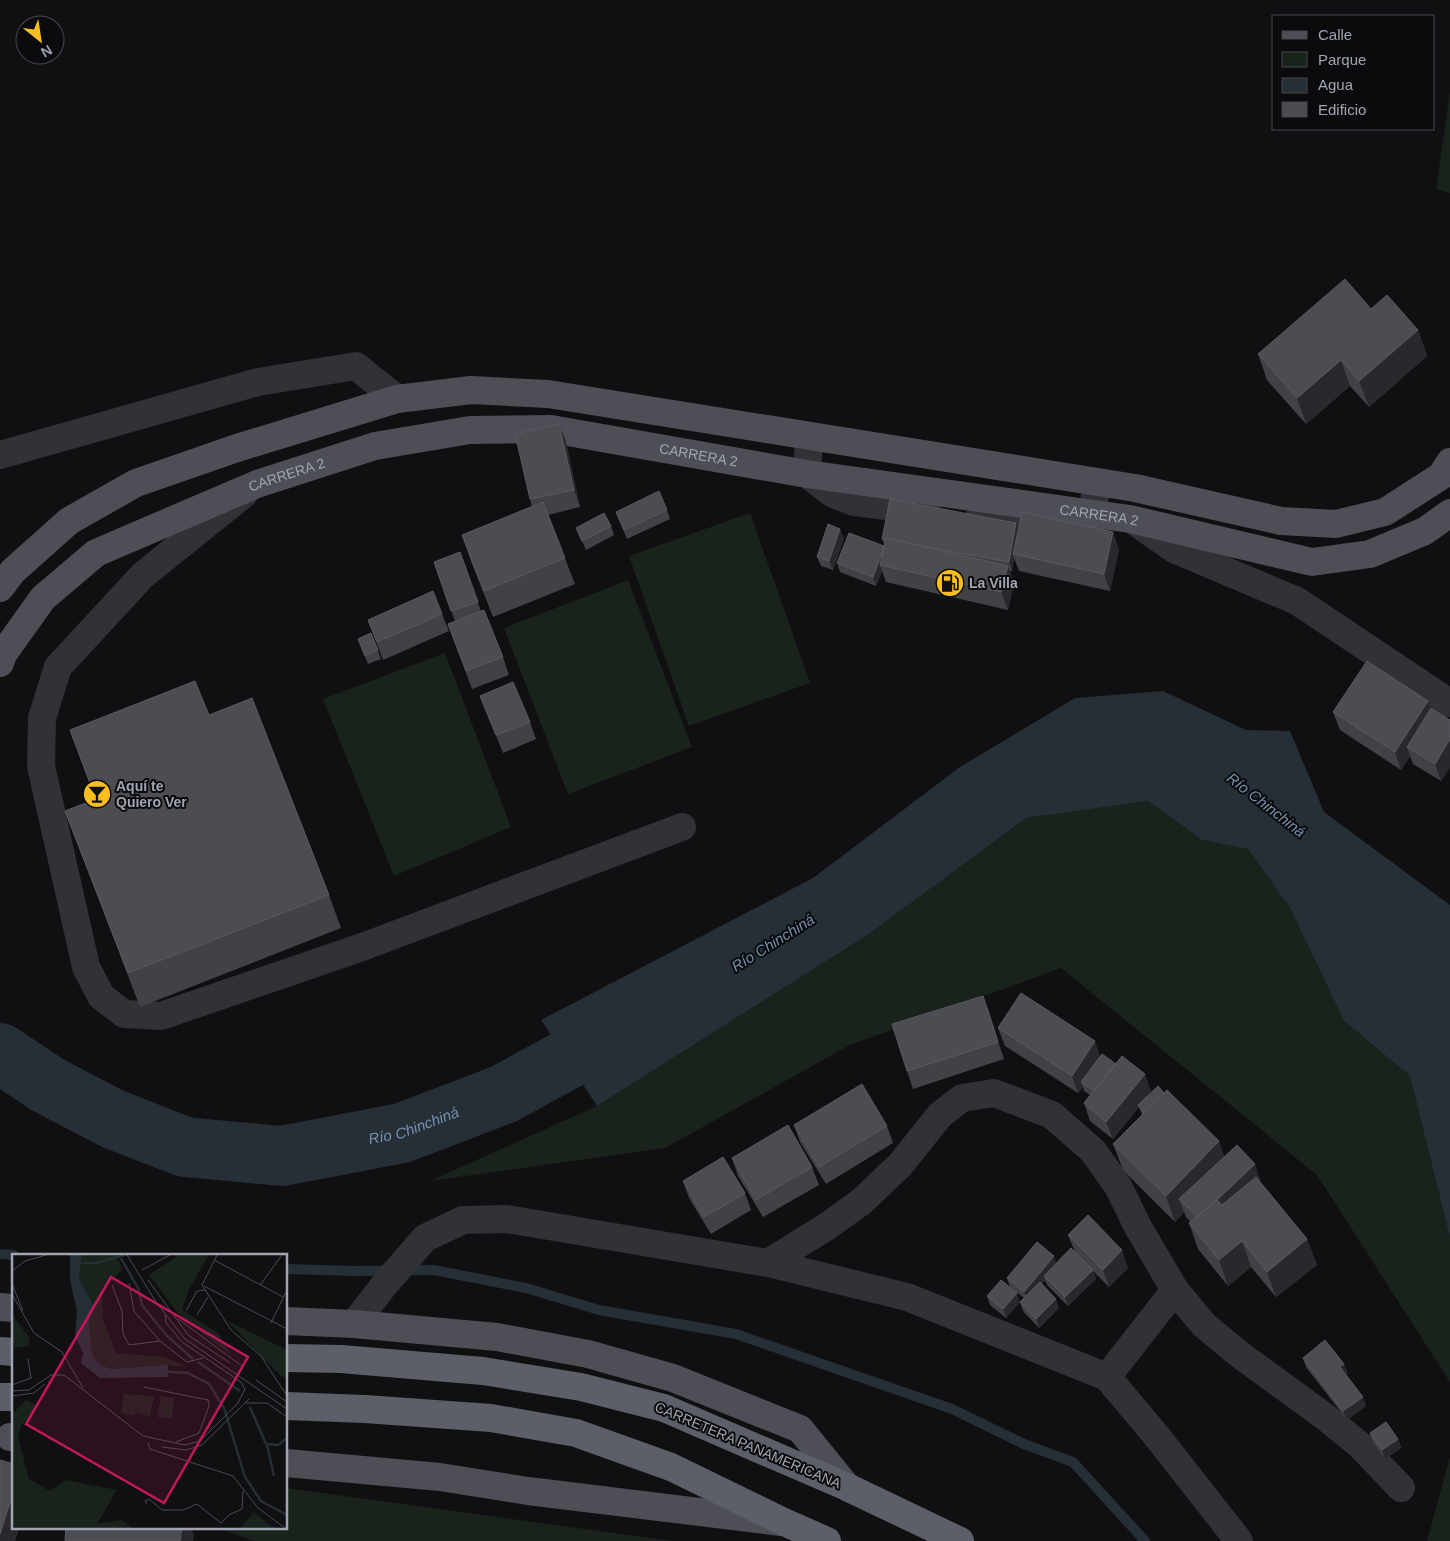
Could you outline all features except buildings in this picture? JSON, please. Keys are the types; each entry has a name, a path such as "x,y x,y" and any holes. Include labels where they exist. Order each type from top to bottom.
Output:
{"highway":[{"name":"CARRETERA PANAMERICANA","path":"288,1358 341,1359 483,1371 581,1387 664,1408 847,1487 960,1541"},
{"path":"288,1406 365,1409 491,1418 576,1433 670,1467 827,1541"}],"main road":[{"path":"0,588 13,571 68,521 136,483 237,448 398,399 471,390 548,394 1134,488 1281,521 1336,524 1385,512 1441,476 1450,462"},
{"name":"CARRERA 2","path":"0,663 3,654 43,598 96,553 257,484 375,446 470,430 552,429 807,474 1130,518 1312,562 1370,554 1425,532 1450,513"},
{"path":"288,1321 354,1324 497,1337 588,1354 673,1378 800,1429 847,1487"},
{"path":"288,1463 440,1477 537,1492 784,1522"}],"street":[{"path":"0,455 258,382 356,366 398,399"},
{"path":"807,474 809,436"},
{"path":"1093,514 1096,482"},
{"path":"257,484 143,575 58,668 42,718 41,766 86,967 101,996 124,1014 161,1016 365,946 682,827"},
{"path":"1130,518 1174,549 1297,601 1450,703"},
{"path":"768,1263 826,1227 861,1202 900,1165 940,1115 962,1098 994,1093 1052,1115 1093,1151 1118,1186 1138,1227 1175,1290 1204,1325 1239,1354 1324,1416 1361,1446 1401,1488"},
{"path":"354,1324 385,1284 425,1238 463,1220 507,1218 768,1263 906,1297 1107,1377 1155,1434 1239,1541"},
{"path":"1107,1377 1175,1290"}],"green space":[{"path":"1450,92 1450,193 1436,189"},
{"path":"750,513 810,683 689,726 629,556"},
{"path":"628,580 692,747 568,794 504,628"},
{"path":"445,653 511,827 394,876 323,699"},
{"path":"1148,801 1202,840 1248,849 1290,908 1344,1021 1410,1076 1450,1238 1450,1382 1317,1175 1061,968 850,1045 665,1148 430,1181 597,1106 869,934 1026,818"},
{"path":"1450,1457 1450,1541 1427,1541"},
{"path":"288,1488 672,1541 254,1541 218,1528 288,1528"}],"water":[{"path":"1163,691 1246,730 1290,731 1324,812 1450,905 1450,1238 1410,1076 1344,1021 1290,908 1248,849 1202,840 1148,801 1026,818 869,934 597,1106 541,1020 813,878 960,767 1075,698"}],"waterway":[{"name":"Río Chinchiná","path":"0,1053 48,1085 113,1119 185,1147 282,1156 402,1133 504,1094 639,1020"},
{"path":"0,1254 12,1255"},
{"path":"288,1269 354,1271 434,1270 526,1288 599,1310 736,1334 952,1409 1024,1444 1073,1462 1145,1541"}],"place":[{"name":"La Villa","path":"950,583"},
{"name":"Aquí te Quiero Ver","path":"97,794"}]}
